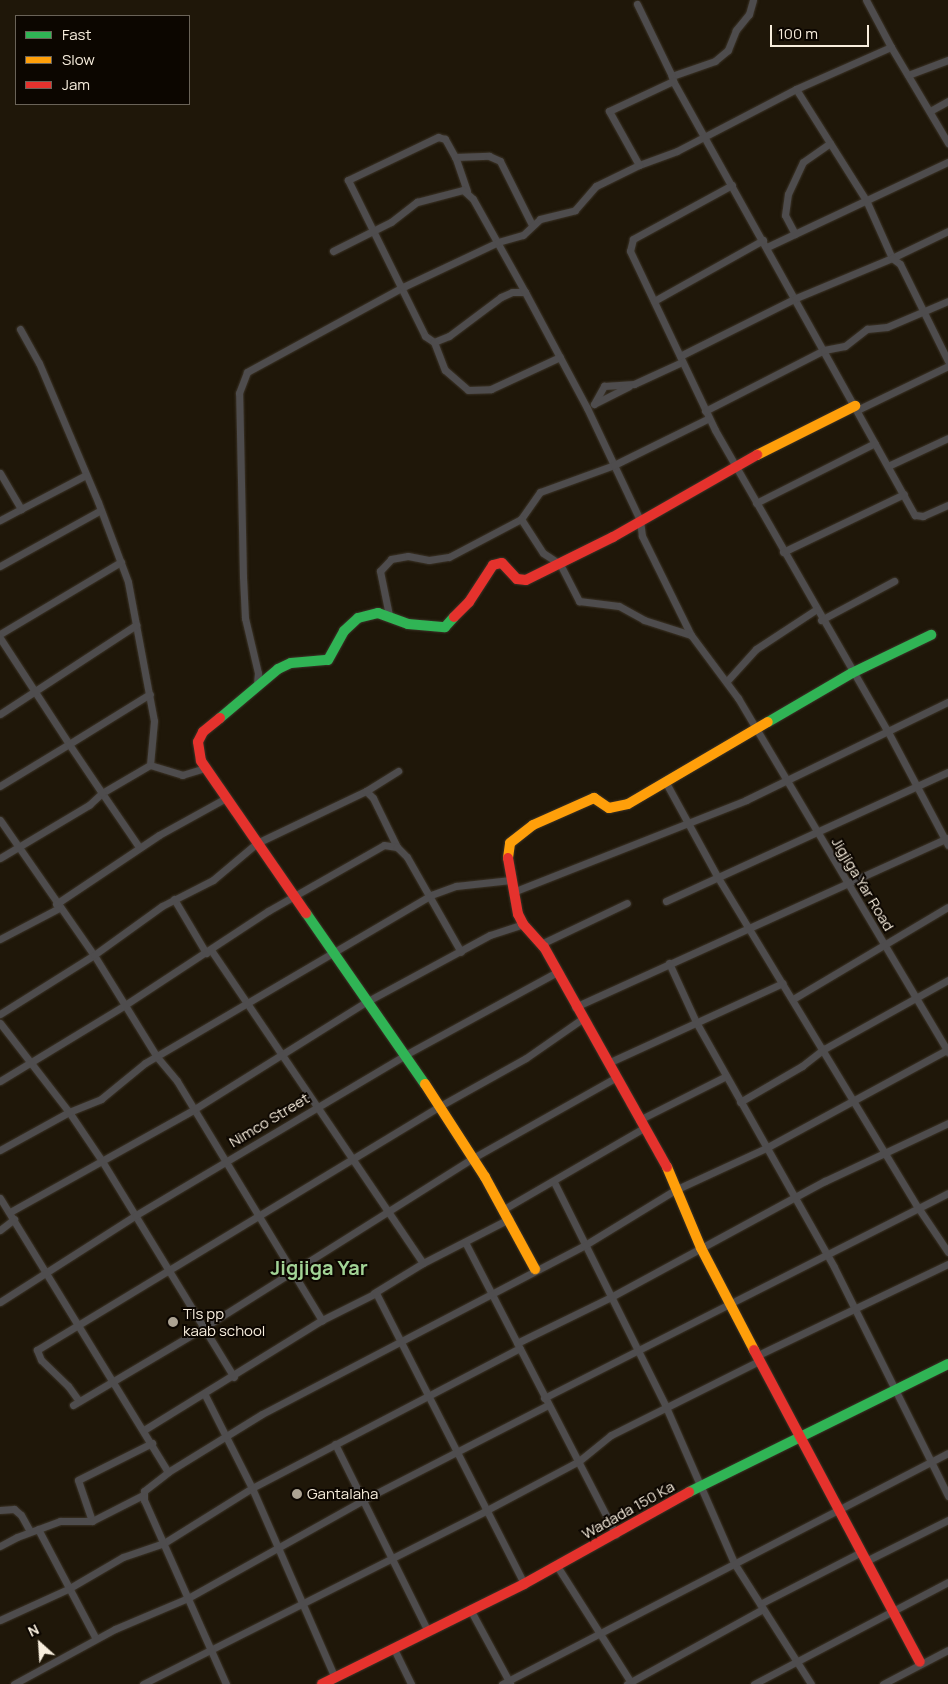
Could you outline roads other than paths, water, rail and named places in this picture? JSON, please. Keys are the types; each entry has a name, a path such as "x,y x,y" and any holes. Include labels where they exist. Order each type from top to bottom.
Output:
{"street":[{"path":"639,165 609,111 673,79 716,61 728,50 736,30 749,14 753,0"},
{"path":"866,0 891,47 948,143"},
{"path":"637,4 673,79 703,135 917,517 948,504"},
{"path":"257,684 258,674 245,618 243,578 239,394 247,372 403,287 498,242 523,235 532,225 548,216 563,215 575,210 596,186 639,165 677,151 703,135 796,89 891,47"},
{"path":"908,76 948,60"},
{"path":"796,89 866,200 892,258 900,264 921,312 948,361"},
{"path":"930,111 948,101"},
{"name":"Jigjiga Yar Road","path":"374,230 348,180 438,137 445,139 455,157 467,191 498,242 525,292 540,325 560,357 587,408 640,520 642,536 691,635 727,681 847,886 948,1051"},
{"path":"795,234 785,216 788,194 803,162 830,143"},
{"path":"455,157 489,156 500,161 532,225"},
{"path":"768,248 948,162"},
{"path":"576,1007 669,962 750,929 947,840 887,730 821,620 818,609 705,411 630,250 631,241 732,185"},
{"path":"333,251 391,222 417,202 463,190 467,191"},
{"path":"374,230 425,336 434,342 445,370 468,390 491,389 560,357"},
{"path":"587,408 796,298 892,258 948,231"},
{"path":"654,300 763,240"},
{"path":"434,342 449,336 501,297 512,292 525,292"},
{"path":"705,411 824,350 845,346 867,329 887,327 948,301"},
{"path":"20,329 39,363 121,562 150,694 155,733 150,765"},
{"path":"535,1269 504,1209 440,1106 292,898 257,843 205,768 197,752 203,732 257,684 291,662 328,660 351,622 378,613 388,615 408,624 441,629 451,622 469,602 493,565 502,563 517,579 526,580 560,564 735,466 948,366"},
{"path":"594,404 604,386 634,384"},
{"path":"388,615 380,571 391,559 408,556 429,560 449,557 521,519 540,492 614,465 709,418"},
{"path":"888,466 948,438"},
{"path":"756,503 875,443"},
{"path":"0,473 21,508"},
{"path":"0,520 86,475"},
{"path":"784,552 904,494"},
{"path":"0,566 101,510"},
{"path":"521,519 543,553 560,564 579,601 619,606 644,620 691,635"},
{"path":"121,562 0,636 34,692 139,847"},
{"path":"821,620 894,581"},
{"path":"727,681 756,649 818,609"},
{"path":"0,714 136,626"},
{"path":"920,1662 729,1304 675,1190 670,1171 641,1124 541,944 523,924 513,892 507,855 510,843 519,834 590,798 594,798 614,809 628,804 852,673 931,635"},
{"path":"0,786 150,694"},
{"path":"513,892 688,824 786,782 887,730 948,702"},
{"path":"0,858 89,805 102,793 150,765 182,775 205,768"},
{"path":"0,1014 94,956 174,899 213,880 257,843 366,791 398,771"},
{"path":"666,901 948,772"},
{"path":"665,782 718,876 792,999 886,1151 919,1209 948,1252"},
{"path":"366,791 373,798 397,847 407,857 431,895 461,952"},
{"path":"0,939 58,906 139,847 226,798"},
{"path":"0,820 94,956 157,1057 177,1081 322,1320"},
{"path":"0,1081 125,1005 268,911 378,848 391,845 397,847"},
{"path":"0,1150 69,1112 101,1099 125,1076 331,951 431,895 456,886 511,880"},
{"path":"174,899 208,952 319,1106 423,1263"},
{"path":"541,944 627,903"},
{"path":"792,999 948,907"},
{"path":"0,1230 12,1215 193,1110 366,1002 490,935 523,924"},
{"path":"669,962 696,1022 827,1254 948,1496"},
{"name":"Nimco Street","path":"0,1302 136,1215 404,1055 557,972"},
{"path":"740,1102 802,1066 824,1049 948,980"},
{"path":"608,1063 783,983"},
{"path":"582,1020 526,1058 440,1106 260,1217 37,1350 41,1360 68,1386 76,1403 203,1328 292,1270 473,1158 615,1078"},
{"path":"0,1023 69,1112 136,1215 234,1377"},
{"path":"0,1546 34,1530 60,1521 92,1521 143,1495 168,1472 225,1436 294,1397 400,1343 491,1291 585,1244 675,1190 766,1148 948,1051"},
{"path":"504,1209 554,1182 641,1124 726,1076"},
{"path":"0,1620 68,1589 123,1557 164,1543 252,1488 518,1345 886,1151 948,1123"},
{"path":"554,1182 666,1406 734,1563 811,1684"},
{"path":"14,1684 96,1639 188,1598 278,1546 364,1499 455,1453 638,1351 948,1193"},
{"path":"0,1198 48,1272 78,1326 144,1430 168,1472"},
{"path":"144,1430 205,1395 322,1320 374,1293 423,1263 508,1219"},
{"path":"465,1242 616,1534"},
{"path":"143,1684 485,1511 579,1461 611,1435 757,1358 855,1308 948,1264"},
{"path":"374,1293 524,1584"},
{"name":"Wadada 150 Ka","path":"322,1684 524,1584 702,1486 948,1364"},
{"path":"205,1395 252,1488 278,1546 300,1604 335,1678"},
{"path":"92,1521 78,1480 152,1443"},
{"path":"336,1444 428,1631"},
{"path":"471,1611 507,1683 598,1633 948,1453"},
{"path":"143,1495 226,1684"},
{"path":"0,1510 14,1509 22,1515 34,1530 96,1639"},
{"path":"866,1562 948,1520"},
{"path":"557,1566 630,1683 861,1552"},
{"path":"754,1684 948,1582"},
{"path":"394,1649 410,1684"},
{"path":"882,1684 920,1662 948,1650"}],"place":[{"name":"Tls pp kaab school","path":"173,1322"},
{"name":"Gantalaha","path":"297,1494"}],"district":[{"name":"Jigjiga Yar","path":"319,1267"}]}
